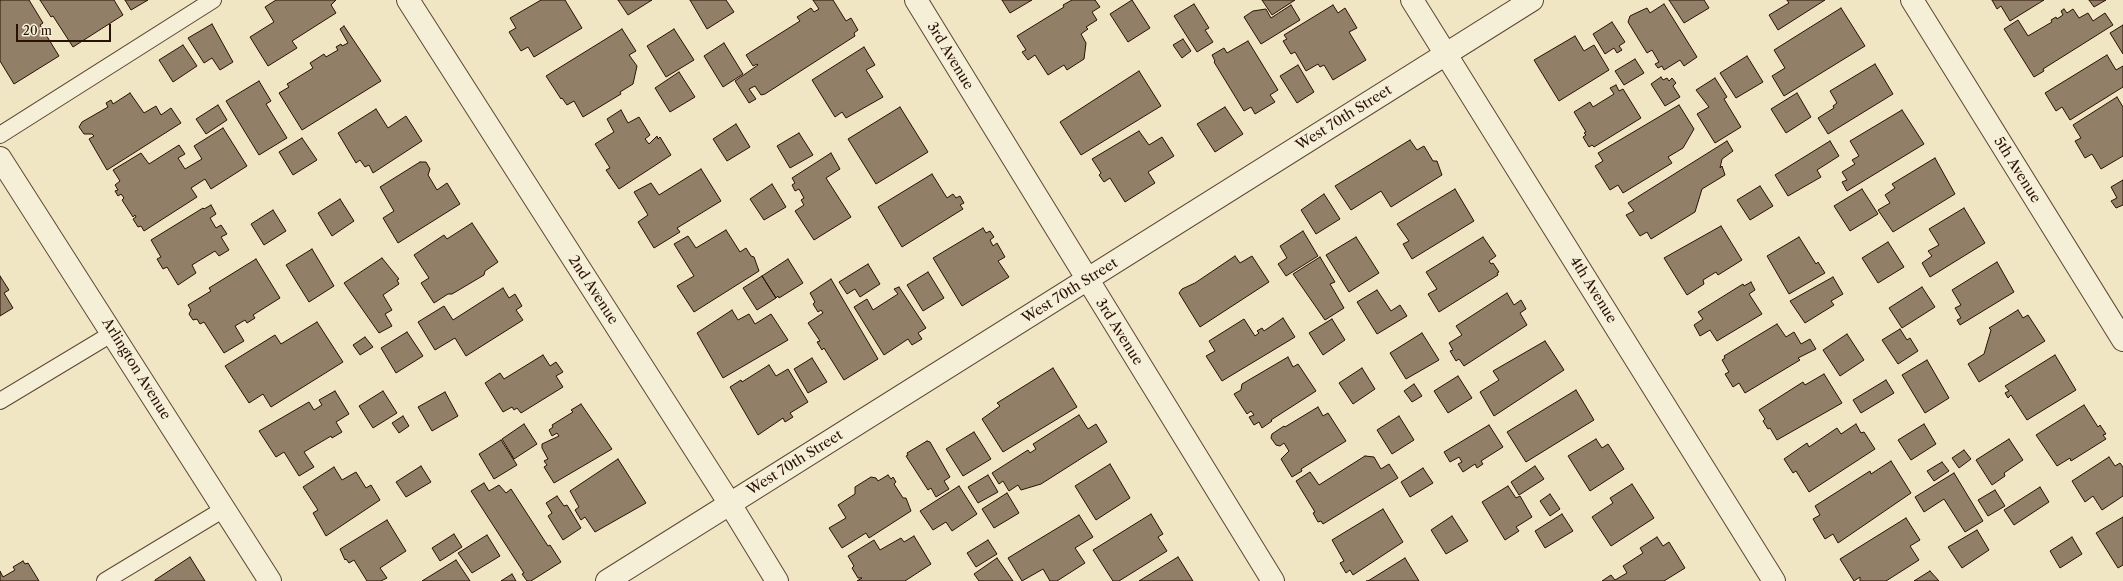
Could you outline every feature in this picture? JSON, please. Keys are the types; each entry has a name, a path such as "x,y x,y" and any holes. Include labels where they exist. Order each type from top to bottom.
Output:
{"street":[{"name":"2nd Avenue","path":"408,0 730,504 777,581"},
{"name":"3rd Avenue","path":"916,0 1273,581"},
{"name":"4th Avenue","path":"1412,0 1774,581"},
{"name":"West 70th Street","path":"607,581 1532,0"},
{"name":"5th Avenue","path":"1912,0 2123,340"},
{"name":"Arlington Avenue","path":"0,158 270,581"}],"lane":[{"path":"0,135 213,0"},
{"path":"0,401 113,333"},
{"path":"105,581 224,509"}],"building":[{"path":"0,0 29,0 43,23 40,25 59,56 14,84 0,61"},
{"path":"40,0 114,0 123,15 73,47 53,16 51,17"},
{"path":"125,0 148,0 131,10"},
{"path":"276,0 336,0 331,5 336,13 292,41 297,48 268,66 250,37 274,22 265,7"},
{"path":"541,0 565,0 582,28 534,57 528,47 521,51 509,32 516,28 510,18"},
{"path":"618,0 652,0 628,15"},
{"path":"690,0 726,0 734,12 707,29"},
{"path":"813,0 833,0 846,21 851,18 858,30 854,33 855,36 765,94 761,95 755,86 749,89 756,99 749,103 735,81 758,65 753,66 746,55 800,21 797,17 811,8 814,12 819,9"},
{"path":"1002,0 1032,0 1010,13"},
{"path":"1072,0 1095,0 1100,7 1092,12 1097,20 1086,27 1088,29 1081,34 1086,43 1084,59 1067,70 1064,65 1048,75 1035,55 1028,60 1022,52 1026,50 1017,36 1064,7 1063,5"},
{"path":"1132,0 1150,28 1128,42 1110,14"},
{"path":"1262,0 1295,0 1272,15"},
{"path":"1669,0 1704,0 1709,8 1684,23"},
{"path":"1787,0 1825,0 1778,30 1769,15 1789,3"},
{"path":"1992,0 2044,0 2010,21 2001,6 1997,9"},
{"path":"2089,0 2106,0 2094,7"},
{"path":"1194,4 1209,28 1205,30 1213,42 1197,52 1174,16"},
{"path":"1664,4 1697,57 1684,66 1680,60 1664,70 1662,66 1658,68 1655,64 1659,62 1652,50 1647,53 1628,22 1630,16 1634,14 1647,8 1650,13"},
{"path":"1291,5 1300,20 1261,44 1244,17 1253,11 1266,9 1271,18"},
{"path":"1333,5 1338,13 1345,8 1357,28 1349,32 1366,60 1333,80 1324,65 1320,67 1318,64 1306,71 1295,52 1291,54 1283,41 1287,39 1284,35"},
{"path":"1841,8 1865,46 1784,96 1772,76 1785,68 1774,50"},
{"path":"2064,9 2067,13 2073,9 2079,18 2088,13 2093,21 2105,13 2113,25 2043,69 2044,71 2034,77 2004,29 2018,20 2028,36 2052,22 2051,20 2056,17 2057,19 2063,15 2061,11"},
{"path":"1612,22 1625,42 1619,46 1622,50 1617,53 1614,48 1605,54 1593,34"},
{"path":"212,24 233,62 220,70 212,58 204,63 188,38"},
{"path":"2123,25 2123,54 2110,33"},
{"path":"344,26 381,81 302,130 279,93 289,87 287,84 313,68 310,63 324,54 326,57 338,50 336,47 341,44 342,46 348,43 340,29"},
{"path":"622,29 636,51 629,55 637,66 633,84 620,92 621,94 583,117 574,101 567,105 562,98 561,99 546,76"},
{"path":"674,29 694,60 666,77 647,46"},
{"path":"1575,36 1584,51 1594,45 1609,70 1559,101 1534,60"},
{"path":"1183,39 1191,51 1182,58 1173,45"},
{"path":"1248,41 1278,90 1270,95 1275,102 1255,114 1251,107 1244,111 1214,62 1215,61 1212,55 1224,48 1227,53"},
{"path":"724,43 743,74 723,87 704,56"},
{"path":"183,45 197,66 173,82 159,60"},
{"path":"864,47 875,65 866,70 883,97 846,118 842,112 835,117 812,80"},
{"path":"2107,55 2116,70 2123,66 2123,87 2070,120 2062,107 2056,111 2045,93"},
{"path":"1747,56 1763,82 1736,98 1720,73"},
{"path":"1635,59 1644,73 1624,85 1615,71"},
{"path":"1875,64 1893,94 1828,134 1818,118 1834,108 1833,106 1837,103 1830,91"},
{"path":"1298,65 1314,92 1297,103 1280,76"},
{"path":"1139,71 1161,106 1081,155 1060,122"},
{"path":"679,72 695,97 670,112 655,88"},
{"path":"1661,77 1663,80 1667,78 1669,81 1672,78 1676,83 1673,86 1680,97 1665,106 1651,84"},
{"path":"1715,78 1727,97 1724,99 1741,127 1715,143 1697,114 1709,107 1696,90"},
{"path":"259,81 271,101 266,104 287,138 259,155 226,101"},
{"path":"1616,85 1619,91 1623,89 1641,118 1594,147 1592,145 1589,147 1583,137 1586,135 1584,133 1586,132 1574,112 1590,102 1593,107 1614,94 1610,88"},
{"path":"130,93 144,113 156,106 161,115 171,108 181,123 107,170 89,139 94,136 92,134 84,134 79,127 82,122 108,107 106,103 111,100 113,104"},
{"path":"1797,93 1811,117 1786,133 1771,109"},
{"path":"2117,97 2123,107 2123,156 2101,169 2092,154 2085,158 2075,141 2081,138 2073,125"},
{"path":"218,105 227,120 206,134 196,119"},
{"path":"1679,105 1694,129 1683,148 1668,157 1672,163 1623,193 1618,185 1610,190 1595,166 1603,161 1598,153"},
{"path":"900,107 928,152 876,184 848,139"},
{"path":"1225,107 1243,134 1215,152 1197,124"},
{"path":"376,109 388,128 406,116 422,141 373,173 369,165 365,167 360,160 356,163 338,133"},
{"path":"621,110 628,123 639,117 650,135 645,139 649,144 657,136 658,139 660,137 671,155 619,189 606,170 610,168 595,144 614,132 607,119"},
{"path":"1902,110 1924,144 1847,191 1842,182 1847,180 1842,172 1855,164 1852,160 1859,156 1850,141"},
{"path":"736,124 750,147 727,161 713,139"},
{"path":"223,128 247,166 211,189 205,179 191,188 197,197 144,231 141,226 138,227 133,219 136,217 135,215 133,217 122,200 124,198 121,194 118,196 115,191 118,190 115,185 120,181 113,170 141,153 149,164 179,145 185,154 178,158 185,169 202,159 194,146"},
{"path":"1139,131 1149,145 1162,137 1174,156 1148,172 1155,183 1125,202 1110,178 1104,182 1099,175 1101,173 1092,159"},
{"path":"799,133 813,155 790,168 777,146"},
{"path":"302,138 317,160 293,175 279,152"},
{"path":"1410,140 1417,150 1424,146 1433,161 1437,161 1442,175 1391,207 1381,191 1351,210 1335,186"},
{"path":"1727,141 1733,151 1722,159 1720,168 1722,166 1725,175 1702,189 1695,212 1651,239 1647,232 1640,236 1626,215 1634,211 1628,203"},
{"path":"1830,141 1839,156 1817,170 1821,177 1788,196 1775,175"},
{"path":"831,153 840,169 826,178 851,217 814,240 795,211 804,205 801,200 804,198 799,189 795,191 792,185 795,183 792,178"},
{"path":"1935,158 1955,194 1893,232 1878,210 1890,203 1885,195 1895,188 1892,184"},
{"path":"420,162 426,162 430,169 428,175 437,190 447,183 460,204 398,243 383,218 394,211 380,187"},
{"path":"701,169 721,201 677,228 680,232 654,248 638,222 648,215 634,192 651,183 659,195"},
{"path":"932,174 947,198 953,194 956,198 960,196 964,203 960,205 963,209 902,247 878,207"},
{"path":"2123,180 2123,205 2116,208 2111,201 2117,198 2111,187"},
{"path":"772,184 786,207 764,220 750,199"},
{"path":"1760,186 1773,206 1750,220 1737,200"},
{"path":"1455,189 1474,221 1412,259 1403,244 1409,241 1397,224"},
{"path":"1862,189 1878,214 1850,231 1834,206"},
{"path":"1324,194 1340,219 1316,234 1301,210"},
{"path":"340,199 354,221 332,236 318,213"},
{"path":"211,205 216,214 210,218 216,228 221,225 227,234 221,237 229,250 219,256 215,251 192,265 196,273 178,285 167,267 163,269 157,259 161,257 151,240 203,208 204,209"},
{"path":"1964,208 1985,243 1930,277 1922,263 1932,256 1928,251 1939,245 1929,229"},
{"path":"273,210 286,231 264,245 251,224"},
{"path":"472,223 498,262 485,271 484,275 434,303 421,283 429,278 414,255 444,235 447,239"},
{"path":"1721,226 1742,260 1718,275 1716,272 1703,280 1704,284 1687,295 1664,258"},
{"path":"983,228 986,233 990,231 994,237 990,240 993,246 997,243 1005,257 998,261 1009,277 962,306 933,258"},
{"path":"726,230 740,252 746,248 751,256 754,257 759,271 694,312 677,286 694,276 674,244 688,236 696,248"},
{"path":"1303,231 1318,256 1286,276 1278,264 1287,258 1280,246"},
{"path":"1356,237 1379,273 1349,292 1326,255"},
{"path":"1483,237 1496,256 1489,261 1491,264 1493,263 1499,272 1497,273 1498,275 1439,312 1428,294 1437,289 1426,272"},
{"path":"1799,237 1816,264 1818,262 1825,273 1789,294 1767,256"},
{"path":"1888,242 1904,267 1878,283 1862,258"},
{"path":"312,249 334,286 309,302 286,265"},
{"path":"1235,256 1240,263 1252,256 1269,282 1200,327 1179,293 1182,289 1195,283"},
{"path":"1320,257 1335,282 1330,284 1344,308 1325,320 1293,274"},
{"path":"382,258 399,279 397,280 399,284 383,295 392,310 385,314 392,326 379,333 344,283"},
{"path":"256,259 280,298 253,315 255,318 247,323 245,320 235,326 244,341 224,353 204,322 200,324 197,319 193,320 189,314 191,310 188,305 211,291 209,288"},
{"path":"788,259 803,283 779,298 778,296 776,298 762,276"},
{"path":"1997,262 2014,292 1960,325 1957,320 1961,318 1955,308 1961,305 1952,290"},
{"path":"868,264 880,284 860,297 855,289 847,294 839,282"},
{"path":"928,272 944,298 923,311 907,285"},
{"path":"0,276 9,290 4,293 13,308 0,316"},
{"path":"762,276 776,298 757,310 743,288"},
{"path":"1833,277 1843,294 1831,301 1834,305 1805,323 1790,301"},
{"path":"831,279 878,359 844,380 824,348 822,350 817,342 820,341 808,323 823,313 821,310 818,312 813,304 815,302 810,293"},
{"path":"1751,282 1755,290 1749,294 1762,314 1717,341 1710,330 1700,336 1694,325 1703,319 1698,312 1743,284 1744,286"},
{"path":"899,287 926,328 918,333 922,339 912,345 908,339 884,355 854,307 867,299 873,310 898,294 894,289"},
{"path":"1922,287 1935,307 1902,328 1889,308"},
{"path":"503,288 509,298 515,294 522,306 516,310 523,320 466,356 455,338 435,350 418,322 444,306 453,320"},
{"path":"1377,290 1391,311 1400,305 1407,316 1377,334 1357,302"},
{"path":"1507,293 1514,305 1521,300 1526,309 1520,313 1527,325 1464,366 1459,359 1456,361 1450,351 1453,350 1449,343 1462,335 1456,326"},
{"path":"732,310 738,320 749,314 755,324 771,314 788,340 723,378 697,333"},
{"path":"2018,310 2023,318 2028,315 2045,341 1979,382 1968,364 1984,354 1991,330 1989,328"},
{"path":"1283,318 1295,337 1222,381 1206,356 1215,351 1209,341 1244,319 1255,336 1259,333 1257,331 1262,328 1264,331"},
{"path":"1332,319 1345,340 1323,355 1309,333"},
{"path":"317,322 343,362 271,407 263,394 249,403 225,366 275,335 281,344"},
{"path":"1777,324 1786,337 1794,332 1801,344 1810,339 1816,349 1798,358 1800,360 1745,393 1739,383 1733,387 1725,374 1729,372 1722,360 1725,358 1724,356"},
{"path":"1900,329 1907,340 1910,338 1918,351 1898,364 1882,340"},
{"path":"407,332 423,356 396,373 381,348"},
{"path":"1422,333 1439,360 1406,379 1390,353"},
{"path":"1847,334 1864,360 1840,376 1823,350"},
{"path":"365,337 373,347 360,355 353,345"},
{"path":"1545,341 1564,370 1494,416 1480,392 1499,380 1493,371"},
{"path":"543,355 550,366 556,362 563,372 556,376 563,387 521,413 517,408 514,410 512,407 503,412 485,383 500,373 504,379"},
{"path":"2055,355 2076,390 2027,420 2011,395 2008,398 2005,393 2009,391 2005,386"},
{"path":"1288,357 1293,367 1298,364 1316,391 1271,420 1272,421 1262,428 1259,422 1254,425 1249,417 1254,415 1251,411 1247,414 1234,394 1241,390 1242,384"},
{"path":"812,358 827,382 808,393 794,369"},
{"path":"1927,360 1949,398 1925,413 1902,375"},
{"path":"769,365 776,376 788,369 808,402 790,413 793,417 785,422 783,418 758,435 730,387 741,380 742,382"},
{"path":"1053,368 1077,407 1003,452 982,419 1000,406 997,403"},
{"path":"1362,368 1375,389 1353,404 1339,383"},
{"path":"1824,374 1842,403 1777,440 1770,428 1768,429 1763,421 1765,419 1759,410 1803,382 1805,385"},
{"path":"1458,376 1472,398 1448,413 1434,391"},
{"path":"1886,380 1894,393 1861,413 1853,400"},
{"path":"1414,384 1422,396 1412,402 1404,391"},
{"path":"1576,390 1594,420 1526,462 1507,432"},
{"path":"335,391 349,414 336,422 342,432 332,438 331,436 304,452 314,467 299,476 284,452 276,457 259,431 309,402 314,410 322,405 319,400"},
{"path":"383,391 397,413 373,428 359,406"},
{"path":"445,392 458,416 432,431 418,407"},
{"path":"581,404 612,449 554,483 544,467 547,465 544,461 548,459 542,448 542,444 559,436 557,433 552,436 549,430 553,427 552,425 573,412 571,410"},
{"path":"2084,405 2098,427 2100,425 2106,434 2103,435 2106,439 2071,461 2070,458 2057,466 2036,435"},
{"path":"1318,407 1323,416 1328,413 1346,441 1301,469 1302,471 1292,477 1281,459 1289,451 1284,443 1280,446 1276,445 1271,438 1272,434"},
{"path":"1079,415 1088,429 1096,424 1107,442 1041,484 1021,490 1018,485 1009,491 1003,481 999,484 992,473 1028,450 1030,453 1036,449 1033,444"},
{"path":"403,416 409,426 399,433 392,423"},
{"path":"1399,416 1414,440 1392,454 1377,430"},
{"path":"524,424 537,444 514,459 502,439"},
{"path":"1856,424 1861,433 1864,432 1875,449 1809,492 1796,471 1793,473 1784,459 1807,443 1809,447 1837,428 1841,434"},
{"path":"1924,424 1936,444 1911,460 1898,440"},
{"path":"1489,425 1503,447 1481,461 1483,464 1477,468 1475,464 1463,472 1458,464 1462,462 1459,457 1450,462 1444,452"},
{"path":"974,432 991,459 963,476 946,449"},
{"path":"1596,439 1602,448 1608,444 1624,469 1590,491 1568,456"},
{"path":"2009,439 2023,460 2004,473 2005,476 1992,485 1976,460"},
{"path":"501,440 517,465 494,479 479,454"},
{"path":"927,441 930,442 950,477 944,481 949,489 936,497 931,488 928,490 906,456 908,455 907,453"},
{"path":"1964,450 1971,459 1959,468 1952,458"},
{"path":"1365,456 1374,457 1381,469 1389,464 1398,478 1323,524 1321,521 1318,522 1313,513 1315,512 1296,481 1310,472 1319,485"},
{"path":"2109,457 2115,466 2120,463 2123,467 2123,496 2102,510 2093,496 2085,502 2072,481"},
{"path":"618,459 646,503 595,532 585,517 581,520 575,510 579,507 570,491"},
{"path":"1891,461 1911,493 1838,543 1833,534 1825,539 1813,519 1820,515 1815,506 1870,471 1871,474"},
{"path":"1942,462 1949,471 1934,481 1927,471"},
{"path":"1110,464 1130,498 1096,520 1075,486"},
{"path":"421,466 431,482 406,497 396,482"},
{"path":"1535,466 1544,479 1519,495 1511,482"},
{"path":"334,467 342,480 356,472 366,488 371,485 380,500 326,536 313,513 318,510 303,487"},
{"path":"1423,468 1433,483 1410,497 1401,482"},
{"path":"1954,473 1983,521 1965,532 1944,499 1924,512 1915,497"},
{"path":"888,475 891,479 893,477 896,482 894,484 903,498 906,498 911,511 869,538 866,533 842,548 829,528 846,518 838,505 855,494 855,487 871,477 876,478 878,481"},
{"path":"988,475 998,492 978,503 968,487"},
{"path":"484,483 489,491 499,485 506,493 511,489 548,546 550,545 561,562 531,581 527,581 522,574 524,573 471,491"},
{"path":"1632,484 1654,518 1611,546 1592,517 1613,503 1610,498"},
{"path":"959,486 977,514 952,531 946,522 933,530 920,511"},
{"path":"1508,486 1516,498 1520,496 1532,517 1516,527 1519,531 1505,540 1482,502"},
{"path":"2040,487 2049,502 2014,525 2004,510"},
{"path":"1995,490 2005,506 1988,516 1978,500"},
{"path":"1007,493 1019,513 994,528 982,509"},
{"path":"1550,494 1560,509 1550,516 1540,501"},
{"path":"557,496 564,506 567,505 581,528 563,540 548,516 552,513 546,503"},
{"path":"1383,509 1403,542 1353,575 1350,570 1346,573 1340,563 1344,561 1332,540"},
{"path":"1151,514 1163,534 1158,537 1167,551 1119,581 1113,581 1093,550"},
{"path":"1562,514 1573,531 1545,548 1535,531"},
{"path":"1079,515 1093,537 1075,548 1085,563 1057,581 1050,581 1043,569 1022,581 1008,558"},
{"path":"1452,516 1468,541 1446,554 1431,530"},
{"path":"2123,517 2123,565 2118,568 2096,533"},
{"path":"1906,518 1920,540 1910,546 1919,560 1886,581 1860,581 1860,577 1854,581 1840,559"},
{"path":"387,520 406,551 380,568 387,578 381,581 367,581 354,560 349,563 346,559 345,560 340,549"},
{"path":"1977,530 1989,550 1962,568 1948,547"},
{"path":"454,534 462,547 440,561 432,548"},
{"path":"487,535 500,556 472,573 458,553"},
{"path":"914,536 931,564 905,581 857,581 862,578 858,578 852,568 854,566 848,556 874,540 880,550 901,538 904,542"},
{"path":"1657,537 1663,546 1669,542 1685,568 1664,581 1602,581 1611,575 1615,580 1627,573 1623,566 1643,553 1640,548"},
{"path":"2072,537 2082,554 2060,568 2050,551"},
{"path":"988,540 997,554 976,567 967,553"},
{"path":"190,557 205,581 155,581 155,580"},
{"path":"1178,557 1193,581 1139,581"},
{"path":"997,558 1013,581 979,581 974,574"},
{"path":"1405,558 1419,581 1368,581"},
{"path":"456,560 470,581 422,581"},
{"path":"23,561 25,564 28,563 39,581 0,581 0,571 3,577 15,570 13,567"},
{"path":"1930,571 1939,581 1914,581"},
{"path":"512,574 516,581 501,581"}]}
